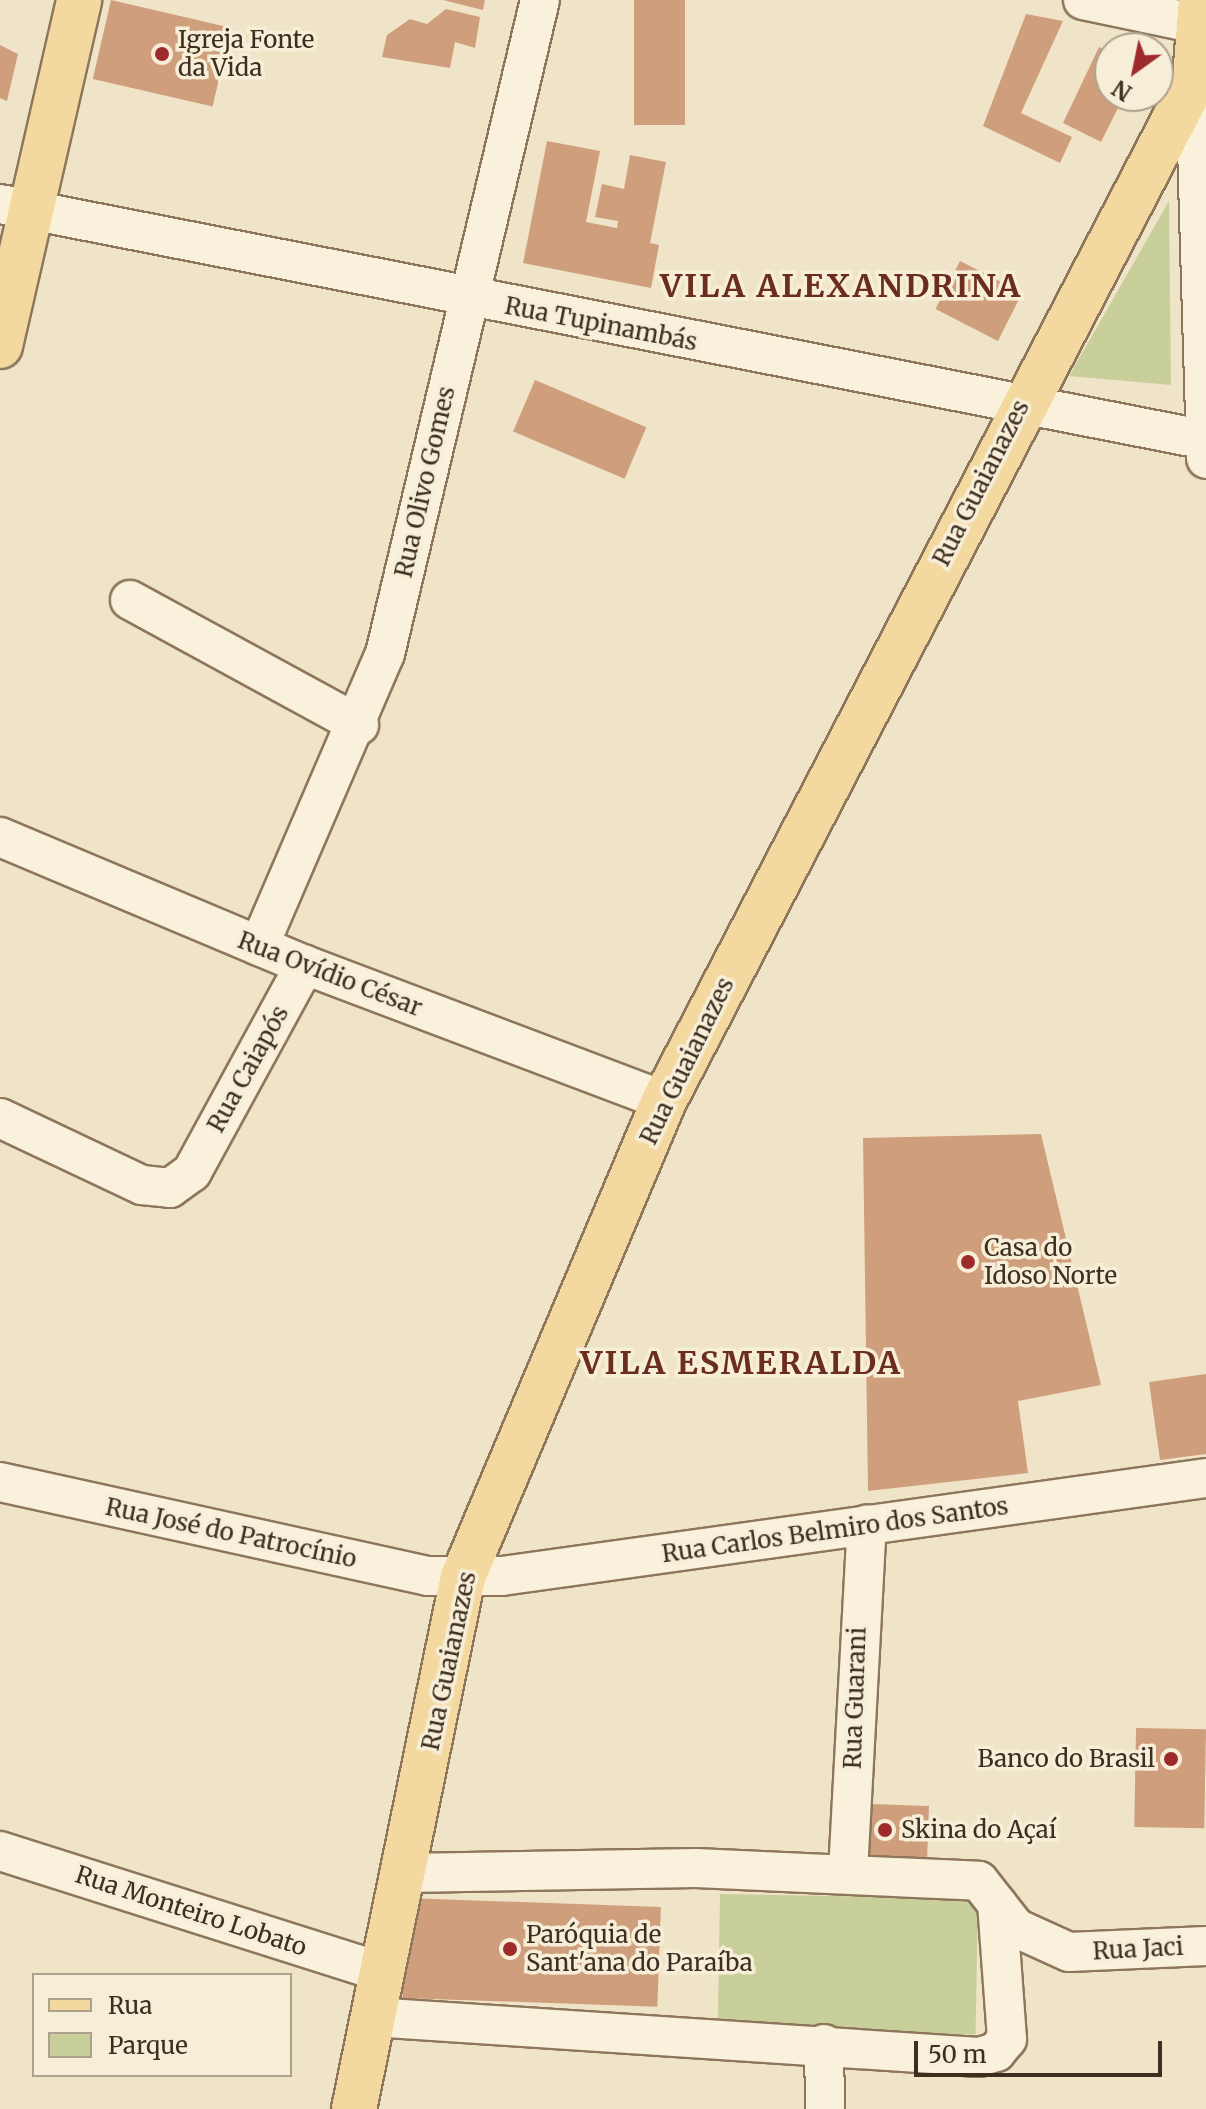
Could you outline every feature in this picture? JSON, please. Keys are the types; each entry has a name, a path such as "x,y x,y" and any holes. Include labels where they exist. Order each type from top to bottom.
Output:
{"main road":[{"path":"0,346 16,206 79,0"},
{"path":"1195,79 1200,12"},
{"name":"Rua Guaianazes","path":"354,2109 381,1972 407,1873 463,1577 664,1101 1020,408 1195,79"}],"street":[{"name":"Rua Olivo Gomes","path":"259,946 359,725 385,654 540,0"},
{"path":"1083,0 1200,12"},
{"path":"1195,79 1205,447"},
{"name":"Rua Tupinambás","path":"16,206 1205,447"},
{"path":"130,600 359,725"},
{"name":"Rua Ovídio César","path":"0,837 305,965 664,1101"},
{"name":"Rua Caiapós","path":"0,1118 142,1185 170,1188 192,1172 305,965"},
{"name":"Rua Carlos Belmiro dos Santos","path":"463,1577 1206,1478"},
{"name":"Rua José do Patrocínio","path":"0,1482 428,1576 463,1577"},
{"name":"Rua Guarani","path":"848,1872 867,1525"},
{"name":"Rua Monteiro Lobato","path":"0,1851 381,1972"},
{"path":"407,1873 848,1872 979,1881 1035,1942 1069,1952"},
{"path":"372,2017 824,2044 979,2057 1007,2039 1008,2012 997,1904"},
{"name":"Rua Jaci","path":"1069,1952 1206,1946"},
{"path":"1008,2012 1022,1982 1069,1952"},
{"path":"824,2044 825,2109"}],"green space":[{"path":"1169,201 1171,385 1069,376"},
{"path":"720,1894 978,1899 976,2034 718,2030"}],"building":[{"name":"Igreja Fonte da Vida","path":"111,0 231,28 213,107 93,79"},
{"path":"443,0 485,0 483,10"},
{"path":"634,0 685,0 685,125 634,125"},
{"path":"446,9 480,17 475,48 455,42 450,68 382,57 387,35 410,19 427,24"},
{"path":"1026,14 1063,21 1021,113 1072,137 1060,163 983,126"},
{"path":"0,45 18,54 7,101 0,98"},
{"path":"1094,58 1094,112 1116,112 1101,142 1063,123"},
{"path":"547,141 600,151 586,222 617,228 618,221 595,217 602,184 624,189 630,155 666,162 650,243 659,245 651,288 523,263"},
{"path":"960,261 1022,293 998,341 935,309"},
{"path":"535,380 646,427 625,479 513,432"},
{"name":"Casa do Idoso Norte","path":"1041,1134 1101,1385 1018,1401 1028,1473 868,1491 863,1138"},
{"path":"1206,1374 1206,1454 1160,1460 1149,1382"},
{"name":"Banco do Brasil","path":"1136,1728 1206,1729 1204,1828 1134,1827"},
{"path":"871,1804 929,1806 927,1858 869,1856"},
{"path":"406,1898 661,1907 657,2007 403,1998"}],"place":[{"name":"Igreja Fonte da Vida","path":"162,54"},
{"name":"Casa do Idoso Norte","path":"968,1262"},
{"name":"Banco do Brasil","path":"1171,1759"},
{"name":"Skina do Açaí","path":"885,1830"},
{"name":"Paróquia de Sant'ana do Paraíba","path":"510,1949"}],"district":[{"name":"VILA ALEXANDRINA","path":"841,286"},
{"name":"VILA ESMERALDA","path":"741,1363"}]}
